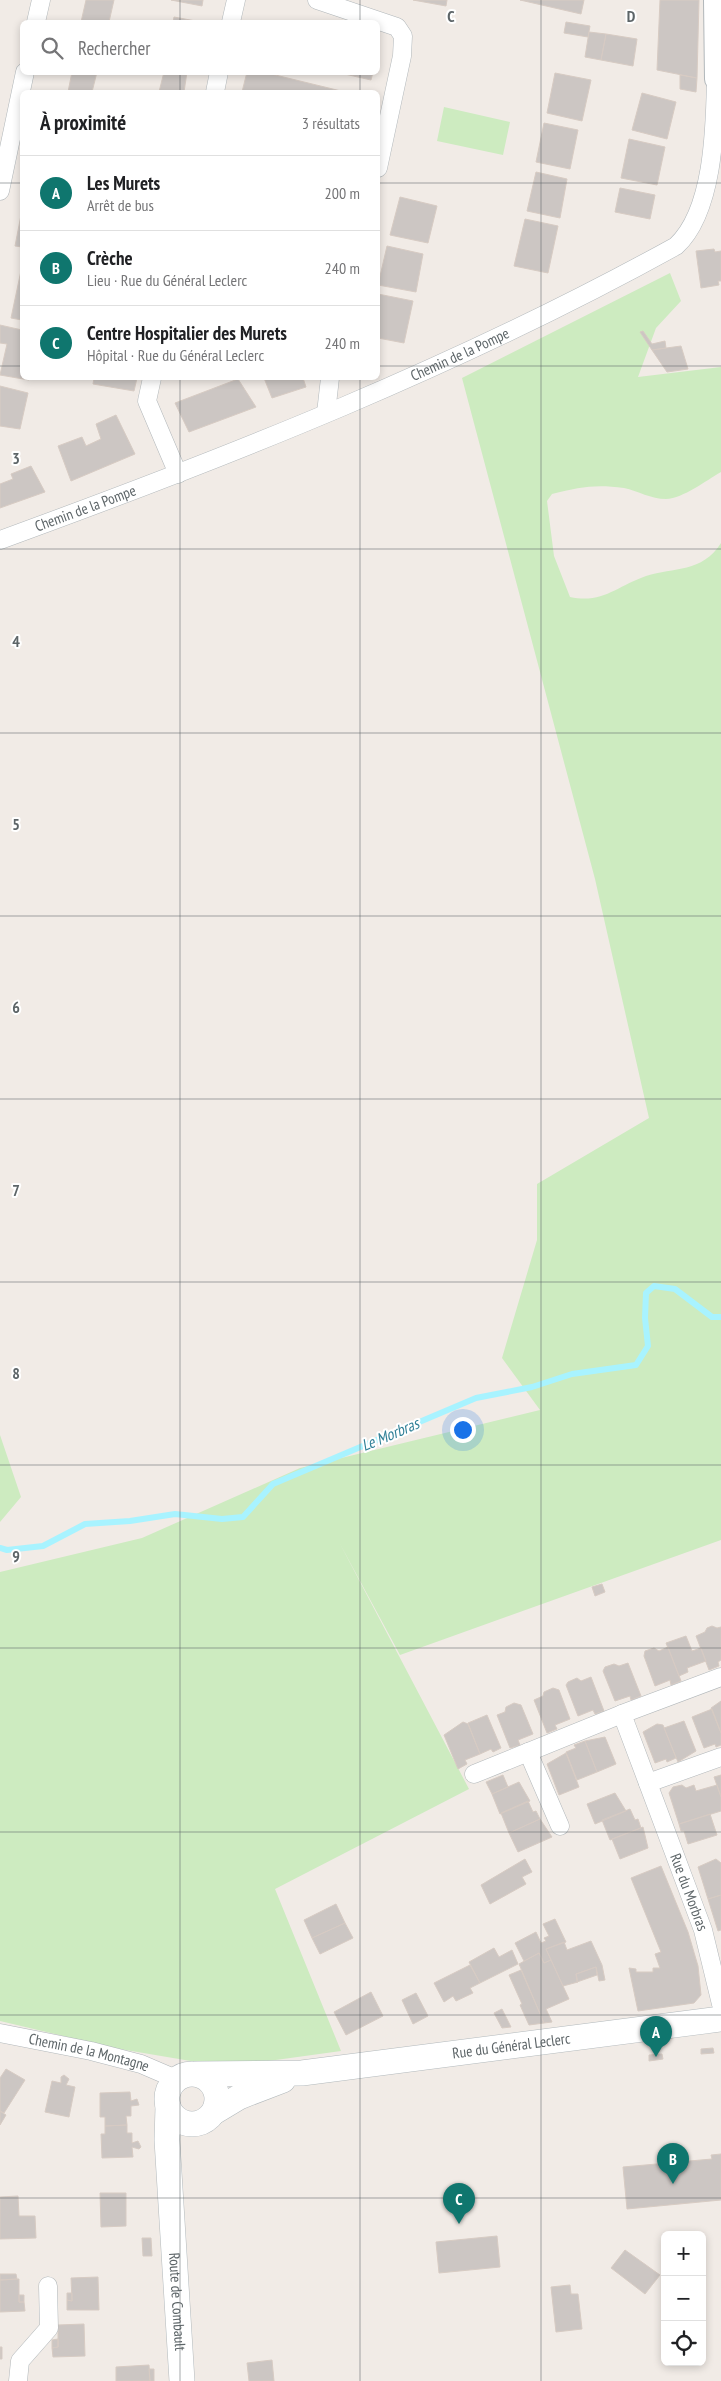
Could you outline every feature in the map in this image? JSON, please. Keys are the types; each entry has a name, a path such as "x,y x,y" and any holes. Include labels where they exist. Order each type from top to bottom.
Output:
{"main road":[{"name":"Rue du Général Leclerc","path":"187,2077 302,2073 721,2019"},
{"name":"Rue du Général Leclerc","path":"206,2118 239,2097 302,2073"},
{"path":"187,2077 205,2077 215,2089 217,2096 206,2118 183,2122 172,2114 168,2107 168,2092 187,2077"},
{"name":"Route de Combault","path":"168,2107 167,2140 182,2381"},
{"name":"Route de Combault","path":"172,2223 185,2146 206,2118"}],"street":[{"path":"36,20 41,0"},
{"path":"231,20 236,0"},
{"path":"317,0 374,20"},
{"name":"Chemin de la Pompe","path":"0,540 178,474 465,355 676,246 687,236 693,226 704,190 713,140 718,80 715,0"},
{"path":"380,22 397,28 403,36 403,51 380,159"},
{"path":"21,90 24,75"},
{"path":"215,90 218,75"},
{"path":"0,191 20,96"},
{"path":"152,380 147,401 178,474"},
{"path":"326,413 330,380"},
{"path":"474,1774 622,1714 721,1677"},
{"name":"Rue du Morbras","path":"622,1714 703,1930 721,2004"},
{"path":"528,1752 560,1826"},
{"path":"648,1783 721,1757"},
{"name":"Chemin de la Montagne","path":"0,2033 91,2051 187,2077"},
{"path":"18,2381 20,2361 49,2328 48,2286"}],"green space":[{"path":"444,107 510,122 503,155 437,141"},
{"path":"670,273 681,301 656,328 638,377 721,367 721,472 680,496 673,498 660,499 624,488 596,486 552,494 547,501 554,556 570,597 582,599 601,596 646,576 696,564 705,560 721,543 721,1540 400,1655 339,1542 469,1789 275,1889 341,2051 226,2067 114,2048 0,2021 0,1572 142,1538 300,1468 540,1410 502,1358 537,1240 537,1184 649,1118 595,879 462,378"},
{"path":"0,1435 21,1497 0,1522"}],"building":[{"path":"86,0 114,0 109,20 81,20"},
{"path":"171,0 203,0 202,6"},
{"path":"413,0 447,0 446,6"},
{"path":"520,0 584,0 581,14"},
{"path":"660,0 699,0 697,78 657,70"},
{"path":"174,17 190,20 173,20"},
{"path":"566,22 590,26 588,37 564,33"},
{"path":"589,32 606,34 601,60 585,57"},
{"path":"606,34 637,39 633,66 601,60"},
{"path":"555,73 591,80 582,121 547,113"},
{"path":"71,75 96,75 92,90 68,90"},
{"path":"163,75 187,75 184,90 160,90"},
{"path":"246,75 275,75 337,90 242,90"},
{"path":"349,75 372,75 371,80"},
{"path":"680,75 697,78 696,92 680,89"},
{"path":"642,93 676,102 667,139 632,130"},
{"path":"544,123 578,130 570,169 536,162"},
{"path":"629,139 665,147 657,185 621,178"},
{"path":"536,172 567,179 560,218 527,211"},
{"path":"620,188 655,195 650,219 615,212"},
{"path":"400,197 437,206 428,243 390,235"},
{"path":"525,219 558,226 548,273 514,266"},
{"path":"20,220 20,247 15,246"},
{"path":"387,246 423,254 416,292 380,285 380,276"},
{"path":"714,249 715,252 721,251 721,281 718,281 719,285 701,288 696,251"},
{"path":"20,275 20,320 11,318"},
{"path":"380,294 413,301 404,343 380,338"},
{"path":"0,325 20,330 20,378 0,375 7,344 0,343"},
{"path":"643,331 652,344 665,341 666,348 652,350 640,332"},
{"path":"681,346 688,369 667,372 652,350"},
{"path":"94,380 137,380 134,391 93,384"},
{"path":"239,380 256,407 189,432 175,403"},
{"path":"265,380 304,380 306,387 272,398"},
{"path":"0,386 28,393 20,429 0,426"},
{"path":"116,415 135,454 71,481 58,446 82,437 86,446 101,439 96,424"},
{"path":"31,466 45,492 0,508 0,484 13,479 11,474"},
{"path":"602,1584 605,1592 595,1596 592,1587"},
{"path":"712,1626 721,1627 721,1660 718,1662 719,1666 709,1670 696,1636"},
{"path":"686,1636 692,1651 701,1648 706,1661 687,1668 688,1672 679,1676 666,1643"},
{"path":"668,1647 681,1681 671,1685 670,1680 655,1686 644,1656 645,1651 654,1648 659,1651"},
{"path":"628,1663 641,1696 631,1700 630,1696 615,1701 603,1671 605,1667 614,1664 619,1666"},
{"path":"591,1677 604,1711 595,1714 593,1710 578,1716 566,1685 577,1678 581,1681"},
{"path":"553,1688 559,1690 570,1719 555,1725 557,1729 547,1733 534,1700"},
{"path":"721,1701 721,1733 711,1708"},
{"path":"514,1703 521,1705 533,1734 518,1740 520,1745 510,1748 497,1715 505,1712 506,1707"},
{"path":"712,1709 721,1733 721,1745 716,1747 715,1744 704,1748 692,1717"},
{"path":"487,1715 501,1748 493,1752 491,1749 480,1754 468,1723"},
{"path":"684,1721 696,1751 678,1762 664,1728"},
{"path":"463,1722 468,1724 480,1754 465,1760 467,1764 458,1769 444,1735"},
{"path":"657,1724 663,1725 676,1758 667,1762 666,1759 655,1763 643,1732"},
{"path":"605,1737 616,1764 597,1772 585,1741"},
{"path":"585,1741 597,1772 577,1780 566,1752 576,1748 574,1745"},
{"path":"566,1753 579,1787 559,1795 547,1764"},
{"path":"503,1775 508,1787 492,1794 486,1782"},
{"path":"721,1775 721,1797 714,1777"},
{"path":"519,1782 530,1801 500,1814 492,1794"},
{"path":"682,1785 686,1788 694,1785 696,1791 717,1785 721,1797 721,1811 679,1824 669,1793 673,1787"},
{"path":"615,1793 626,1811 595,1824 587,1804"},
{"path":"528,1801 533,1812 536,1811 540,1819 509,1833 501,1813"},
{"path":"630,1809 635,1820 638,1819 641,1828 610,1840 602,1820"},
{"path":"710,1814 717,1835 688,1844 684,1831 681,1831 679,1824"},
{"path":"540,1819 552,1837 518,1852 509,1833"},
{"path":"643,1827 648,1848 620,1859 612,1839"},
{"path":"525,1859 532,1872 522,1877 526,1884 490,1904 481,1885"},
{"path":"716,1859 721,1863 721,1895 708,1899 698,1867"},
{"path":"661,1866 688,1932 698,1966 701,1995 694,2003 638,2011 629,1968 636,1969 636,1972 653,1972 653,1968 660,1968 655,1954 661,1952 631,1878"},
{"path":"721,1895 721,1930 718,1931 708,1899"},
{"path":"336,1904 345,1923 312,1938 304,1920"},
{"path":"555,1919 566,1942 546,1949 551,1960 544,1963 539,1953 524,1961 515,1943 536,1932 541,1943 546,1941 544,1938 549,1936 543,1924"},
{"path":"345,1923 353,1938 320,1954 312,1938"},
{"path":"591,1941 602,1965 605,1980 599,1981 596,1967 576,1974 578,1982 563,1986 546,1949 564,1942 567,1950"},
{"path":"494,1948 499,1957 512,1950 518,1964 480,1983 469,1962"},
{"path":"539,1953 544,1963 551,1960 569,1999 546,2009 552,2022 544,2023 519,1964"},
{"path":"470,1965 480,1983 470,1988 473,1993 456,2001 453,1996 444,2002 434,1983"},
{"path":"596,1967 597,1975 577,1982 576,1974"},
{"path":"521,1970 544,2023 529,2025 520,2005 522,2004 509,1975"},
{"path":"371,1992 383,2016 346,2035 334,2012"},
{"path":"416,1993 428,2016 413,2024 402,2000"},
{"path":"502,2009 511,2027 502,2028 494,2013"},
{"path":"713,2048 714,2053 701,2054 701,2049"},
{"path":"662,2054 663,2059 649,2061 649,2055"},
{"path":"6,2069 25,2080 4,2113 0,2111 0,2078"},
{"path":"64,2075 69,2079 66,2085 75,2087 69,2117 45,2112 52,2081 61,2083 61,2077"},
{"path":"130,2092 131,2101 137,2099 139,2105 131,2106 131,2116 126,2116 127,2125 105,2126 105,2117 100,2117 100,2093"},
{"path":"0,2111 6,2115 0,2125"},
{"path":"127,2125 127,2133 132,2133 132,2143 138,2141 141,2147 139,2149 132,2147 133,2157 102,2158 101,2134 105,2134 105,2126"},
{"path":"721,2154 721,2200 627,2209 623,2167 712,2159 711,2155"},
{"path":"100,2193 126,2193 126,2226 101,2227"},
{"path":"18,2196 19,2216 35,2216 36,2238 0,2239 0,2197"},
{"path":"497,2236 500,2267 439,2273 436,2242"},
{"path":"142,2238 151,2238 152,2256 143,2256"},
{"path":"625,2250 660,2275 645,2294 611,2268"},
{"path":"0,2274 16,2274 17,2279 0,2280"},
{"path":"98,2277 99,2310 67,2310 67,2300 72,2301 71,2278"},
{"path":"19,2279 19,2302 24,2302 25,2311 0,2312 0,2280"},
{"path":"570,2285 571,2294 578,2294 582,2329 556,2332 551,2287"},
{"path":"67,2293 72,2293 72,2301 67,2300"},
{"path":"19,2295 24,2295 24,2302 19,2302"},
{"path":"84,2324 85,2356 53,2357 52,2348 58,2347 58,2325"},
{"path":"58,2339 58,2347 52,2348 52,2340"},
{"path":"0,2347 2,2347 2,2359 0,2359"},
{"path":"272,2360 274,2381 249,2381 247,2363"},
{"path":"149,2365 150,2381 116,2381 116,2367"},
{"path":"149,2369 154,2369 154,2381 150,2381"}],"waterway":[{"name":"Le Morbras","path":"0,1548 7,1550 43,1546 85,1524 130,1521 175,1514 222,1519 243,1517 273,1484 476,1398 532,1387 572,1374 636,1365 648,1346 645,1318 646,1293 654,1286 675,1289 712,1317 721,1317"}],"place":[{"name":"Les Murets","path":"656,2057"},
{"name":"Crèche","path":"673,2184"},
{"name":"Centre Hospitalier des Murets","path":"459,2224"}]}
